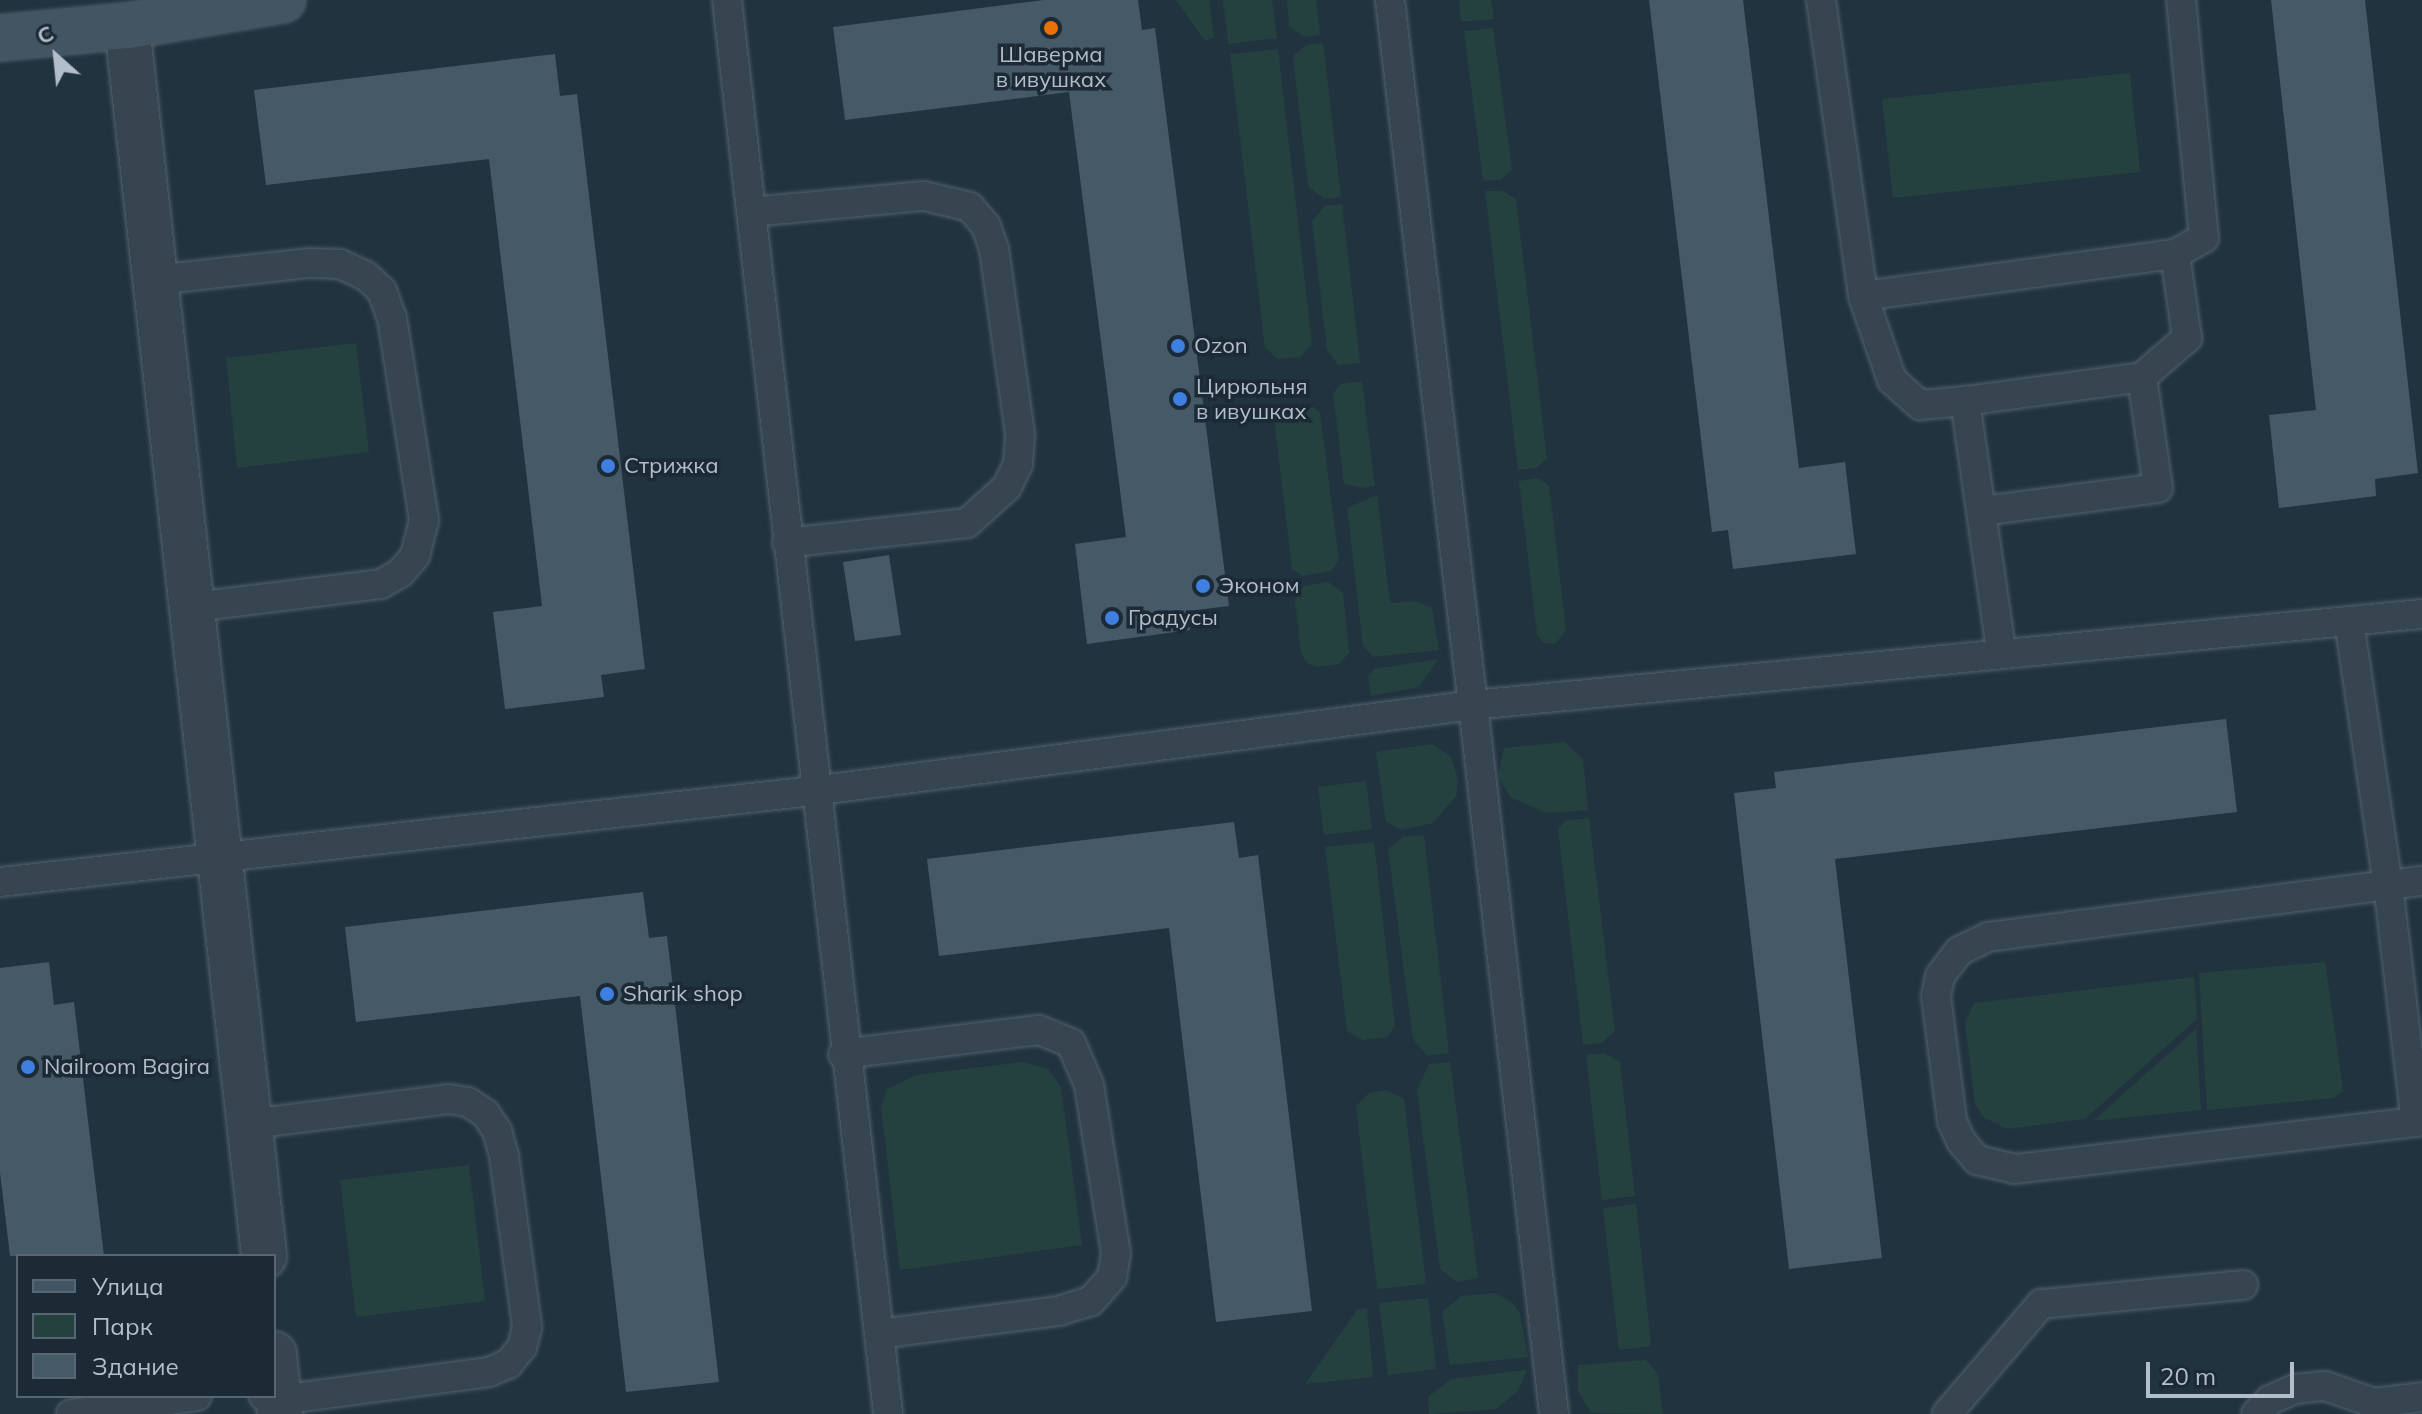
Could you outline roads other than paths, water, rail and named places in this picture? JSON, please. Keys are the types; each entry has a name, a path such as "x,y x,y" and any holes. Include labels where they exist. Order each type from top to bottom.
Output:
{"street":[{"path":"0,38 127,26 283,0"},
{"path":"127,26 264,1254"}],"lane":[{"path":"727,0 813,791 888,1414"},
{"path":"1390,0 1554,1414"},
{"path":"1821,0 1863,296 1892,380 1920,405 2142,377 2187,338 2175,254"},
{"path":"1863,296 2175,254 2204,238 2181,0"},
{"path":"751,212 924,196 970,207 986,226 994,249 1020,435 1018,464 1007,487 967,523 787,543"},
{"path":"155,280 310,263 340,264 366,276 382,291 392,318 424,520 415,556 400,573 381,584 193,607"},
{"path":"1982,511 2158,488 2142,377"},
{"path":"1965,401 2001,650"},
{"path":"0,882 221,854 813,791 1473,705 2001,650 2422,614"},
{"path":"2349,621 2388,885 2419,1122 1998,1169 1977,1160 1952,1121 1936,996 1946,964 1959,951 1988,937 2388,885 2422,881"},
{"path":"843,1054 1039,1030 1071,1043 1089,1085 1116,1253 1112,1277 1091,1301 1059,1311 880,1334"},
{"path":"251,1124 448,1099 468,1102 485,1113 497,1131 504,1156 527,1327 522,1347 508,1364 489,1372 274,1403"},
{"path":"1947,1414 2041,1304 2243,1285"},
{"path":"2256,1414 2270,1400 2295,1389 2325,1386 2374,1408 2422,1397"},
{"path":"71,1414 183,1398"}],"place":[{"name":"Шаверма в ивушках","path":"1051,28"},
{"name":"Ozon","path":"1178,346"},
{"name":"Цирюльня в ивушках","path":"1180,399"},
{"name":"Стрижка","path":"608,466"},
{"name":"Эконом","path":"1203,586"},
{"name":"Градусы","path":"1112,618"},
{"name":"Sharik shop","path":"607,994"},
{"name":"Nailroom Bagira","path":"28,1067"}]}
